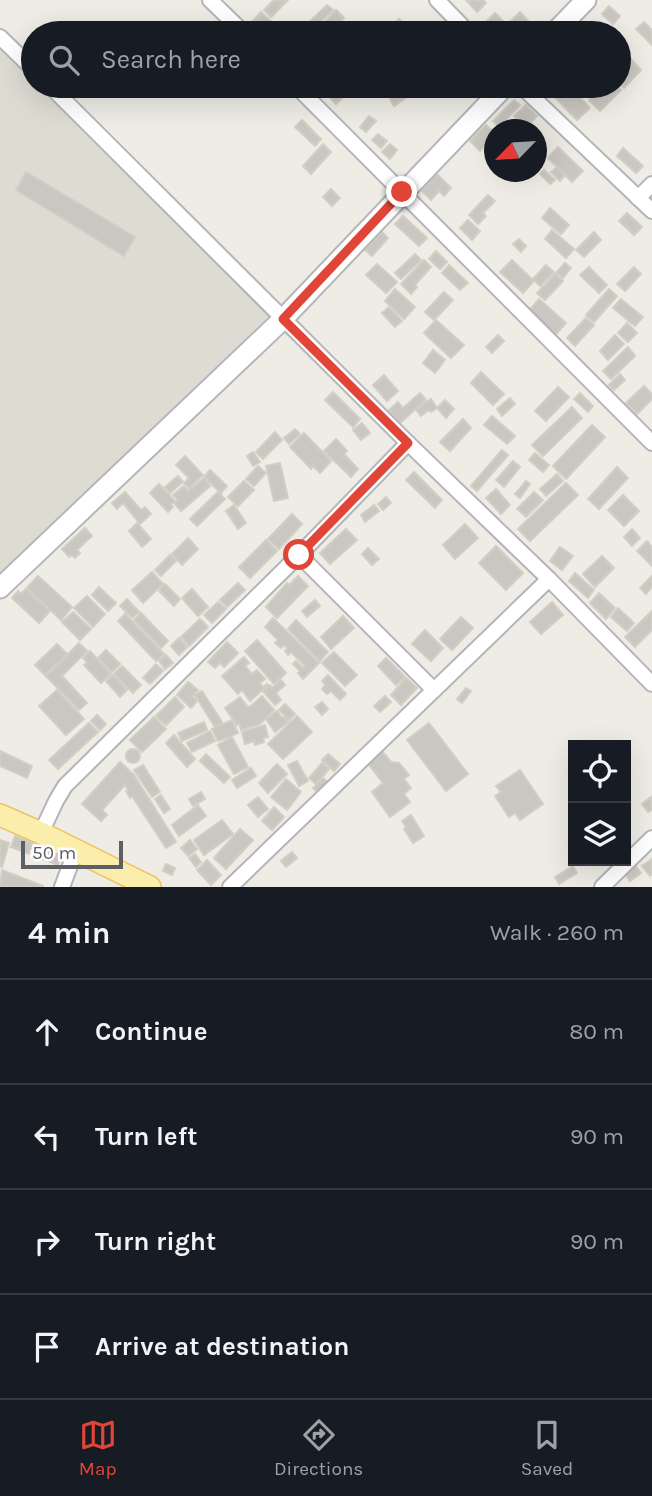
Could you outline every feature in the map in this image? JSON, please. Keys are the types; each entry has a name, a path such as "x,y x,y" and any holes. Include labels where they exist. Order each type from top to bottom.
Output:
{"main road":[{"path":"0,815 150,887"}],"street":[{"path":"210,0 232,21"},
{"path":"437,0 457,21"},
{"path":"566,21 586,0"},
{"path":"0,37 21,57"},
{"path":"62,98 652,684"},
{"path":"308,98 652,443"},
{"path":"0,589 283,319 493,98"},
{"path":"534,98 652,211"},
{"path":"638,198 652,184"},
{"path":"41,833 65,786 299,555 408,443"},
{"path":"299,555 434,690"},
{"path":"230,887 549,579"},
{"path":"602,887 652,838"},
{"path":"61,887 76,850"}],"shaded area":[{"path":"0,46 21,67 21,98 52,98 271,318 0,577"}],"building":[{"path":"274,0 288,0 271,17 264,10"},
{"path":"466,0 483,0 486,3 477,12"},
{"path":"327,5 333,10 321,21 310,21"},
{"path":"609,6 620,16 616,21 610,21 602,14"},
{"path":"336,10 344,18 341,21 326,21"},
{"path":"261,12 271,21 253,21"},
{"path":"520,12 528,21 511,21"},
{"path":"495,13 503,21 487,21"},
{"path":"644,22 652,30 652,45 636,29"},
{"path":"631,59 641,70 631,81"},
{"path":"331,98 342,98 336,104"},
{"path":"391,98 406,98 394,106"},
{"path":"556,98 580,98 590,108 577,120"},
{"path":"591,98 613,98 600,111 589,100"},
{"path":"514,100 520,105 507,119 495,119"},
{"path":"526,105 537,116 534,119 517,119 514,116"},
{"path":"369,116 376,121 366,132 360,127"},
{"path":"302,120 321,139 315,146 295,127"},
{"path":"484,127 484,146 480,151 470,141"},
{"path":"378,134 387,141 381,148 372,140"},
{"path":"323,144 331,152 311,174 303,166"},
{"path":"390,144 397,150 390,159 382,152"},
{"path":"558,147 583,171 572,182 548,158"},
{"path":"623,148 643,166 636,173 617,156"},
{"path":"557,167 565,175 560,181 551,172"},
{"path":"26,172 135,237 124,256 16,190"},
{"path":"547,173 555,180 550,184 547,181"},
{"path":"437,174 451,188 444,196 439,191 431,200 421,190"},
{"path":"331,189 340,198 332,206 323,197"},
{"path":"488,195 495,201 483,213 486,216 478,224 469,215"},
{"path":"550,208 569,225 561,234 542,218"},
{"path":"627,213 642,227 634,235 619,221"},
{"path":"403,216 427,238 419,246 395,224"},
{"path":"468,220 480,231 472,240 460,228"},
{"path":"552,230 574,249 566,258 545,239"},
{"path":"382,232 388,238 372,256 365,250"},
{"path":"594,232 601,240 584,257 576,250"},
{"path":"519,239 526,246 521,252 513,244"},
{"path":"436,251 447,262 440,269 429,259"},
{"path":"415,254 421,260 401,279 395,273"},
{"path":"424,260 431,267 415,285 417,287 411,294 401,284"},
{"path":"512,260 534,281 523,293 500,272"},
{"path":"565,263 571,268 563,278 556,273"},
{"path":"377,264 397,282 386,293 366,275"},
{"path":"449,265 468,283 460,290 442,273"},
{"path":"546,265 554,272 540,286 533,279"},
{"path":"589,267 607,285 599,293 580,275"},
{"path":"634,267 641,274 625,291 617,284"},
{"path":"555,274 563,281 545,300 537,293"},
{"path":"395,289 415,307 404,319 385,301"},
{"path":"609,289 617,296 594,322 586,315"},
{"path":"444,292 453,300 434,320 425,312"},
{"path":"539,299 566,323 556,334 529,311"},
{"path":"621,299 643,317 635,326 613,308"},
{"path":"389,307 402,321 395,327 382,313"},
{"path":"586,318 594,325 575,346 567,338"},
{"path":"436,320 464,345 451,358 424,333"},
{"path":"627,323 637,333 628,342 618,333"},
{"path":"498,335 504,341 492,353 486,347"},
{"path":"615,335 624,344 608,360 600,351"},
{"path":"628,347 635,356 611,379 603,371"},
{"path":"433,350 445,360 435,373 423,363"},
{"path":"481,372 504,394 493,405 471,383"},
{"path":"620,374 625,380 614,390 609,385"},
{"path":"384,375 398,391 387,401 373,385"},
{"path":"644,386 652,394 652,399 637,414 626,403"},
{"path":"558,387 569,397 546,421 535,411"},
{"path":"333,392 360,419 353,427 325,400"},
{"path":"420,393 426,400 400,423 389,410 398,402 403,408"},
{"path":"580,393 593,406 588,412 574,399"},
{"path":"510,398 515,404 502,416 497,409"},
{"path":"431,399 437,408 421,416 416,410"},
{"path":"445,400 454,409 446,418 437,408"},
{"path":"572,407 582,418 543,456 532,445"},
{"path":"492,416 515,436 507,444 484,425"},
{"path":"463,419 471,428 450,451 440,442"},
{"path":"362,423 370,433 361,440 353,430"},
{"path":"592,425 605,437 566,479 553,466"},
{"path":"295,429 300,434 289,444 284,438"},
{"path":"275,432 282,440 263,459 256,452"},
{"path":"304,433 331,461 320,473 313,466 311,469 290,447"},
{"path":"336,439 347,451 344,454 358,469 351,477 324,451"},
{"path":"502,450 508,455 477,491 471,486"},
{"path":"253,452 260,462 253,466 247,456"},
{"path":"535,453 549,465 543,472 529,460"},
{"path":"185,456 203,475 189,488 184,483 189,478 176,465"},
{"path":"513,461 520,467 504,487 496,480"},
{"path":"280,463 288,498 274,501 266,466"},
{"path":"258,466 266,473 254,486 246,479"},
{"path":"617,467 628,478 599,509 588,499"},
{"path":"210,470 227,486 221,493 204,477"},
{"path":"414,472 442,500 435,508 406,480"},
{"path":"557,474 563,481 546,496 540,489"},
{"path":"178,476 183,482 170,493 165,487"},
{"path":"204,478 210,486 181,511 174,503 178,500 173,495 184,486 188,491"},
{"path":"244,481 254,490 238,506 228,497"},
{"path":"526,481 530,484 520,498 515,494"},
{"path":"566,483 578,495 530,541 518,529"},
{"path":"159,484 175,501 168,512 150,493"},
{"path":"496,489 510,505 501,514 486,498"},
{"path":"125,492 141,510 145,507 151,514 140,524 123,503 117,509 112,503"},
{"path":"218,492 225,499 197,526 190,519"},
{"path":"534,492 543,500 526,517 517,509"},
{"path":"623,495 639,511 624,526 608,510"},
{"path":"386,497 391,503 383,510 378,504"},
{"path":"234,505 246,523 238,529 226,511"},
{"path":"374,505 379,511 365,522 361,515"},
{"path":"292,514 302,524 279,549 268,539"},
{"path":"137,523 151,539 142,547 129,531"},
{"path":"465,524 478,538 455,559 443,545"},
{"path":"85,528 92,536 77,550 80,553 75,558 72,555 69,557 62,549"},
{"path":"346,529 357,540 330,564 320,553"},
{"path":"632,529 640,538 632,546 624,537"},
{"path":"188,538 198,549 182,565 172,554"},
{"path":"266,540 277,551 250,578 239,567"},
{"path":"647,541 652,547 652,566 637,551"},
{"path":"496,546 523,573 506,590 479,563"},
{"path":"560,547 573,556 562,570 550,561"},
{"path":"368,548 379,559 372,565 362,554"},
{"path":"170,555 176,561 161,576 155,570"},
{"path":"602,556 614,568 595,587 583,574"},
{"path":"152,572 163,584 143,603 132,590"},
{"path":"575,573 594,590 588,598 569,581"},
{"path":"38,576 72,607 61,620 27,588"},
{"path":"298,576 308,586 277,618 266,607 287,583 289,585"},
{"path":"652,576 652,587 646,594 640,588"},
{"path":"238,583 245,590 227,607 220,600"},
{"path":"165,584 180,599 174,606 159,591"},
{"path":"99,587 116,603 108,611 92,595"},
{"path":"26,589 50,611 39,623 12,598 18,591 21,594"},
{"path":"192,589 208,607 198,616 182,598"},
{"path":"599,593 615,608 606,619 590,603"},
{"path":"87,596 105,614 93,627 74,608"},
{"path":"127,599 139,612 132,618 120,606"},
{"path":"315,600 320,606 307,617 302,611"},
{"path":"218,602 226,609 212,623 204,615"},
{"path":"552,602 563,615 541,634 530,622"},
{"path":"618,608 634,623 627,631 611,617"},
{"path":"652,611 652,630 635,647 625,637"},
{"path":"73,612 91,629 80,640 62,622"},
{"path":"141,613 168,641 161,648 134,620"},
{"path":"125,614 164,654 156,661 118,621"},
{"path":"343,616 354,628 331,649 321,637"},
{"path":"461,617 473,628 452,650 440,639"},
{"path":"273,618 319,663 303,679 293,664 296,661 303,668 305,666 291,652 288,655 284,645 281,648 275,643 278,640 265,627"},
{"path":"200,619 208,627 189,646 181,637"},
{"path":"296,620 328,652 320,661 288,629"},
{"path":"425,630 443,648 431,661 412,644"},
{"path":"179,638 187,647 179,655 171,646"},
{"path":"257,640 286,673 274,684 245,651"},
{"path":"227,642 238,653 224,667 220,663 215,668 208,662"},
{"path":"79,643 87,651 62,676 87,703 79,710 46,676"},
{"path":"57,644 67,654 45,675 35,665"},
{"path":"106,650 120,664 112,672 98,658"},
{"path":"90,651 111,674 101,683 84,665 87,662 83,658"},
{"path":"334,652 357,675 345,686 322,663"},
{"path":"166,655 173,663 165,669 159,661"},
{"path":"244,657 249,663 245,666 252,674 257,670 265,679 260,683 263,687 268,685 250,701 242,690 238,694 222,676"},
{"path":"386,658 405,677 396,685 378,666"},
{"path":"156,664 163,671 150,684 143,678"},
{"path":"122,666 141,685 133,693 114,674"},
{"path":"113,675 127,690 120,697 106,681"},
{"path":"328,675 346,694 340,700 331,691 327,694 322,689 325,685 322,681"},
{"path":"406,678 417,688 401,705 391,695"},
{"path":"281,680 285,685 276,693 281,700 275,705 263,691 270,685 272,688"},
{"path":"188,682 198,690 192,696 197,701 191,708 177,695"},
{"path":"466,688 471,691 462,703 457,699"},
{"path":"57,690 84,719 66,735 39,706"},
{"path":"202,691 222,722 215,727 195,695"},
{"path":"262,696 274,710 260,724 241,730 239,723 237,725 225,708 240,697 248,707"},
{"path":"385,696 391,702 380,712 374,706"},
{"path":"175,697 184,707 166,725 156,716"},
{"path":"322,702 328,709 322,715 315,707"},
{"path":"285,704 295,714 289,720 279,710"},
{"path":"277,711 288,722 275,732 266,719"},
{"path":"97,715 106,724 100,730 91,721"},
{"path":"297,716 312,732 283,759 268,744"},
{"path":"154,717 166,729 142,752 130,740"},
{"path":"232,720 238,733 218,741 212,729"},
{"path":"204,722 207,730 182,741 178,733"},
{"path":"89,723 98,732 58,769 49,760"},
{"path":"429,723 468,774 446,791 407,740"},
{"path":"265,725 268,737 263,738 264,742 245,744 242,732"},
{"path":"210,731 215,741 192,752 187,743"},
{"path":"174,735 195,759 187,767 166,743"},
{"path":"232,737 248,767 234,774 218,745"},
{"path":"130,749 136,749 140,756 136,763 130,763 126,759 126,753"},
{"path":"381,750 391,762 399,763 409,775 404,779 411,788 404,794 410,802 390,817 372,792 383,783 366,761"},
{"path":"0,751 32,766 27,778 0,766"},
{"path":"206,754 230,777 224,783 200,761"},
{"path":"328,754 340,764 334,771 322,760"},
{"path":"297,761 308,781 299,786 288,765"},
{"path":"120,762 134,775 176,842 166,848 132,796 130,798 125,785 102,810 107,815 101,821 82,804"},
{"path":"322,763 329,769 316,784 309,778"},
{"path":"277,764 287,774 268,793 259,783"},
{"path":"143,765 160,792 152,797 134,770"},
{"path":"251,768 256,776 237,788 232,780"},
{"path":"520,770 543,804 520,820 515,813 509,817 495,796 501,792 496,786"},
{"path":"323,778 329,783 317,792 313,788"},
{"path":"286,779 301,792 287,810 271,797"},
{"path":"201,792 205,799 193,806 189,799"},
{"path":"161,795 170,809 164,813 155,799"},
{"path":"258,797 268,809 258,817 248,805"},
{"path":"651,797 652,810 648,812 642,804"},
{"path":"198,805 206,816 179,836 172,825"},
{"path":"274,807 284,817 272,830 262,821"},
{"path":"411,815 424,836 413,843 402,821"},
{"path":"222,820 233,834 204,855 194,840"},
{"path":"240,829 253,840 226,869 214,858"},
{"path":"15,836 33,843 29,854 11,847"},
{"path":"0,840 9,843 2,867 0,866"},
{"path":"190,840 197,849 188,856 181,848"},
{"path":"38,846 61,855 58,865 34,856"},
{"path":"292,852 297,858 286,867 281,861"},
{"path":"195,854 201,862 196,867 189,858"},
{"path":"652,859 652,874 650,876 642,866"},
{"path":"207,860 221,875 211,885 197,870"},
{"path":"166,864 175,868 172,875 163,871"},
{"path":"635,865 641,873 630,881 624,873"},
{"path":"573,866 577,873 559,884 555,877"},
{"path":"2,870 43,886 43,887 0,887"}],"route":[{"path":"299,555 408,443 283,319 402,192"}]}
